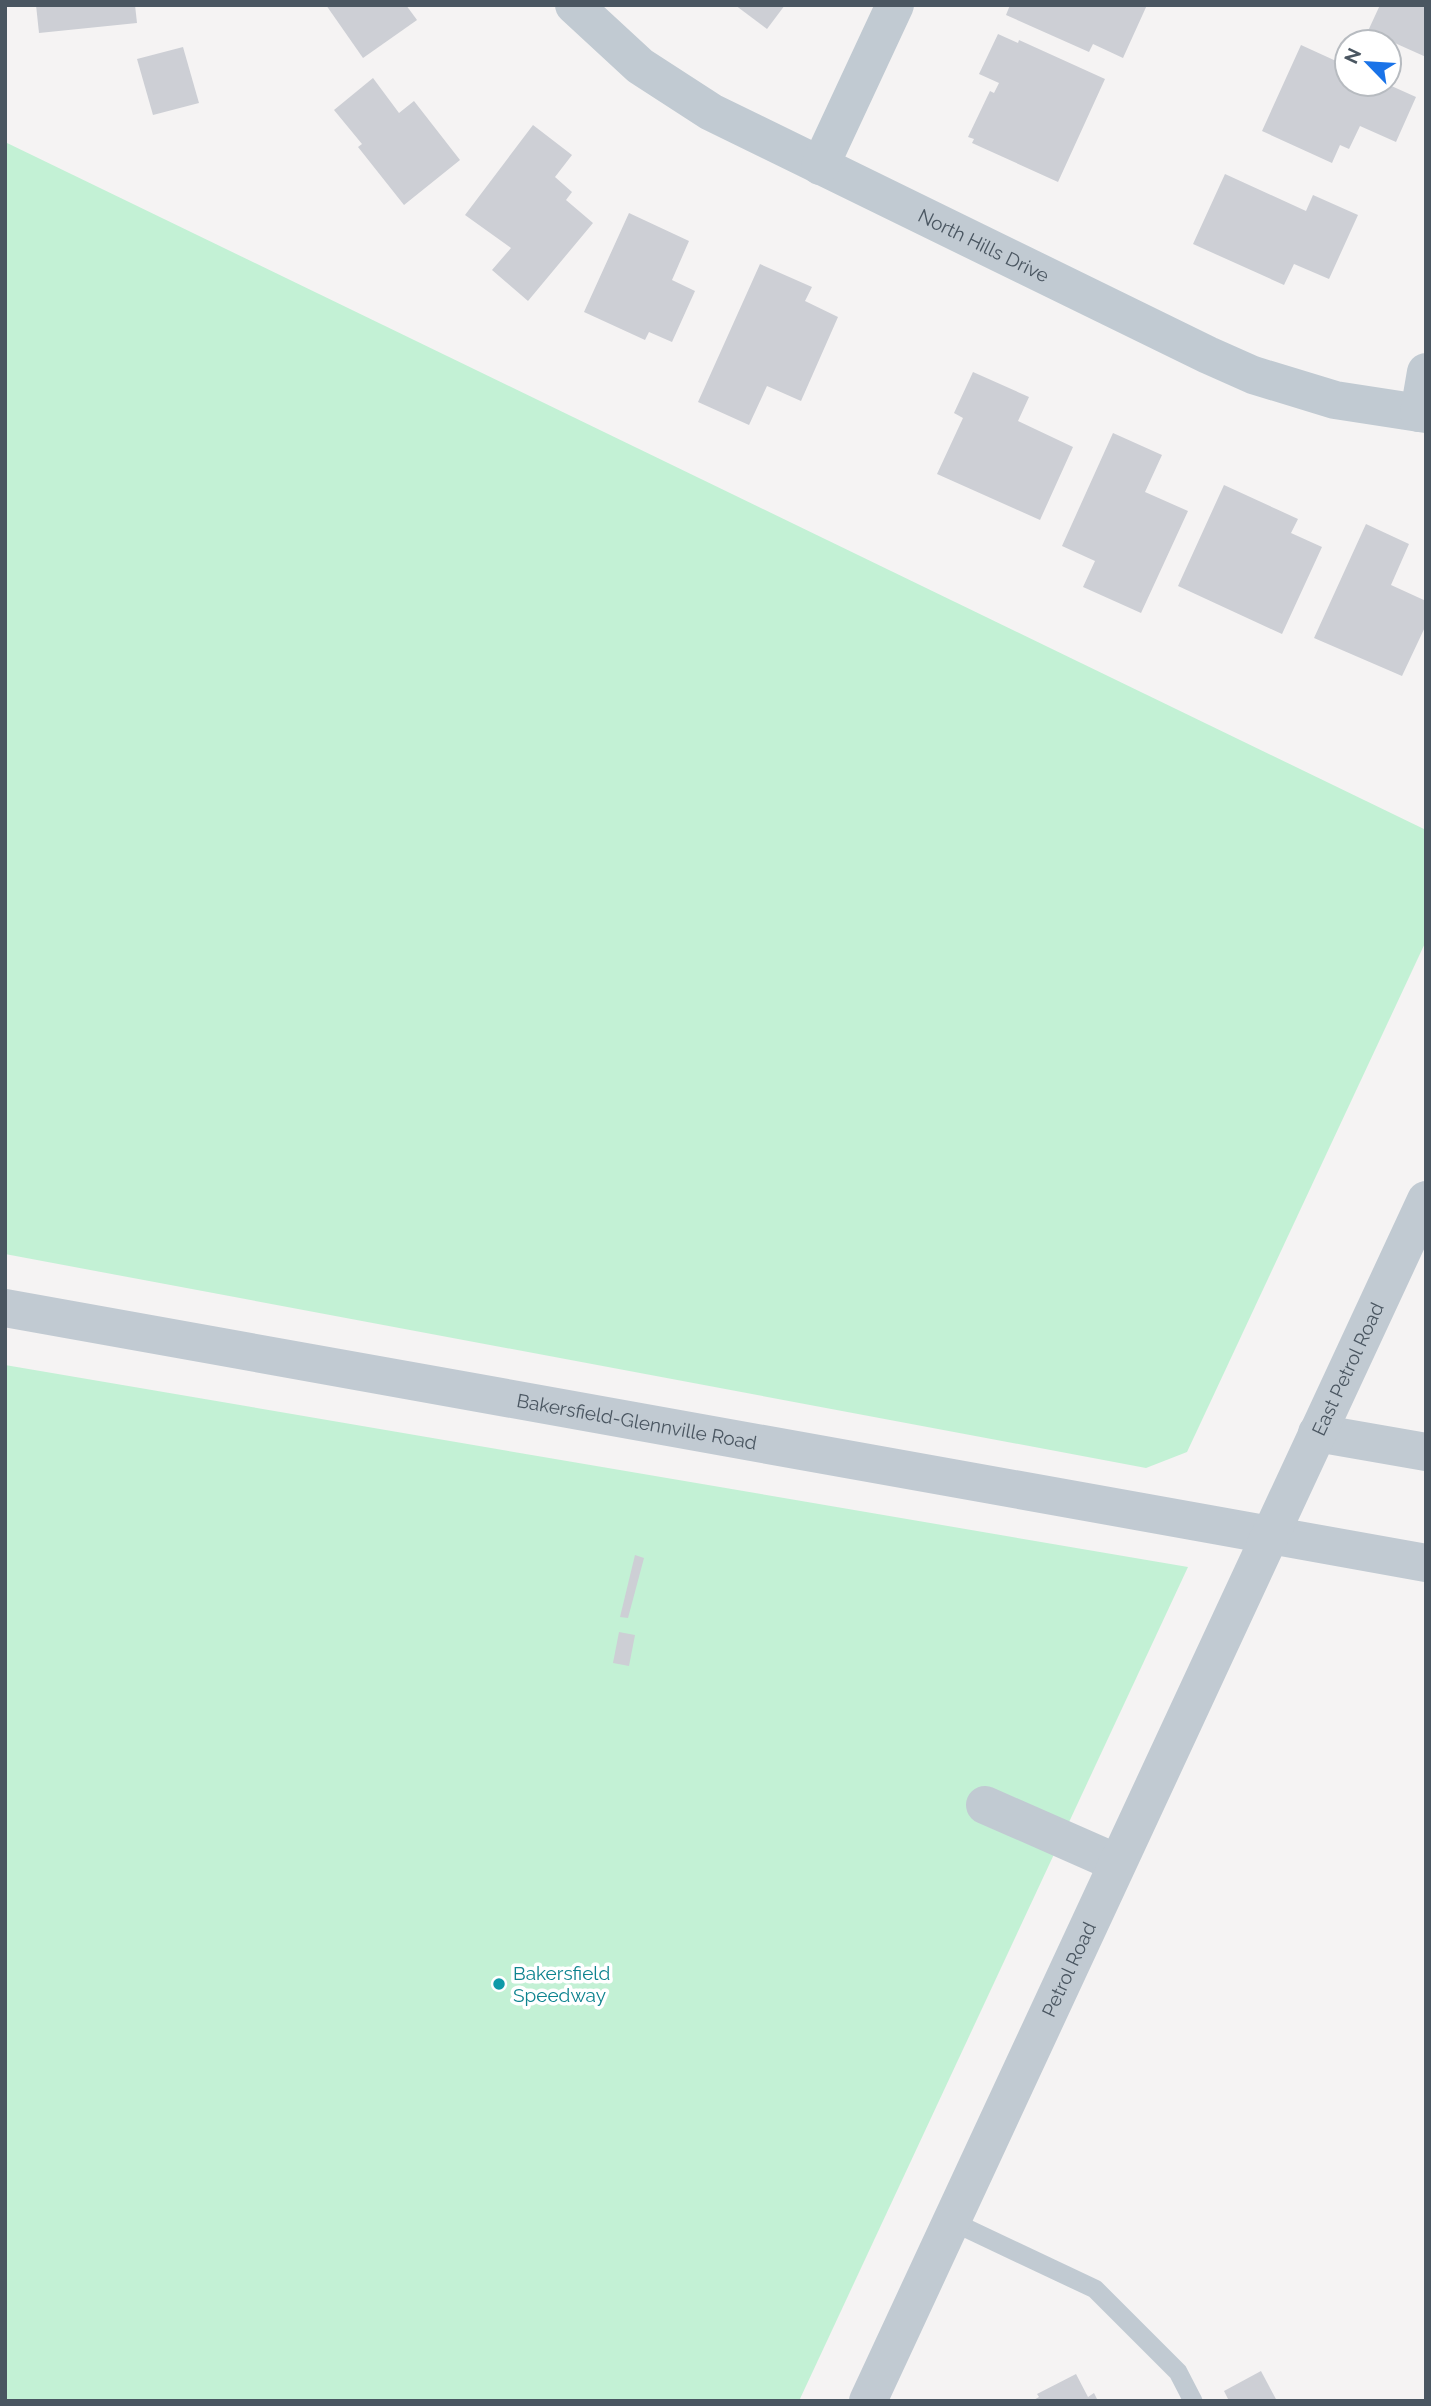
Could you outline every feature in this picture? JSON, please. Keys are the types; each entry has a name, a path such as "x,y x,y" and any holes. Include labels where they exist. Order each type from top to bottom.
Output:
{"street":[{"name":"North Hills Drive","path":"574,5 640,65 711,112 1253,375 1335,400 1422,414"},
{"path":"820,166 895,5"},
{"path":"1422,414 1426,372"},
{"name":"East Petrol Road","path":"1269,1537 1426,1200"},
{"name":"Bakersfield-Glennville Road","path":"5,1308 1269,1537 1426,1563"},
{"path":"1317,1433 1426,1452"},
{"name":"Petrol Road","path":"868,2401 1269,1537"},
{"path":"985,1805 1117,1863"}],"lane":[{"path":"951,2221 1095,2289 1178,2372 1193,2401"}],"green space":[{"path":"5,142 1426,830 1426,941 1187,1452 1146,1468 5,1254"},
{"name":"Bakersfield Speedway","path":"5,1365 1188,1567 799,2401 5,2401"}],"building":[{"path":"36,5 135,5 137,23 39,33"},
{"path":"326,5 406,5 417,20 363,58"},
{"path":"735,5 785,5 767,29"},
{"path":"1010,5 1147,5 1123,58 1093,44 1089,52 1006,15"},
{"path":"1380,5 1426,5 1426,57 1403,47 1403,28 1369,28"},
{"path":"998,34 1018,43 1019,40 1105,79 1058,182 972,143 974,139 968,137 990,91 994,93 999,83 979,74"},
{"path":"1301,45 1333,60 1333,98 1403,98 1403,91 1416,97 1396,142 1360,126 1349,149 1340,145 1332,163 1262,131"},
{"path":"183,47 199,103 153,115 137,59"},
{"path":"373,78 399,113 414,101 460,160 404,205 358,147 362,144 334,110"},
{"path":"533,125 572,155 555,177 572,192 566,200 593,223 528,301 492,270 511,248 465,215"},
{"path":"1225,174 1306,211 1313,195 1358,215 1329,279 1294,264 1284,285 1193,244"},
{"path":"629,213 689,241 672,280 695,291 672,342 649,332 645,340 584,312"},
{"path":"760,264 812,287 805,301 838,317 801,401 767,386 749,425 698,402"},
{"path":"973,372 1029,397 1018,421 1073,447 1040,520 937,474 963,418 954,413"},
{"path":"1113,433 1162,455 1145,492 1188,511 1141,613 1083,587 1095,561 1062,546"},
{"path":"1224,485 1298,519 1291,533 1322,547 1282,634 1178,586"},
{"path":"1366,524 1409,544 1391,585 1426,601 1426,625 1402,676 1314,638"},
{"path":"635,1555 644,1558 628,1618 620,1617"},
{"path":"619,1632 635,1635 629,1666 613,1663"},
{"path":"1261,2371 1277,2401 1229,2401 1224,2391"},
{"path":"1076,2374 1088,2397 1094,2393 1098,2401 1032,2401 1039,2397 1037,2394"}],"place":[{"name":"Bakersfield Speedway","path":"499,1984"}]}
